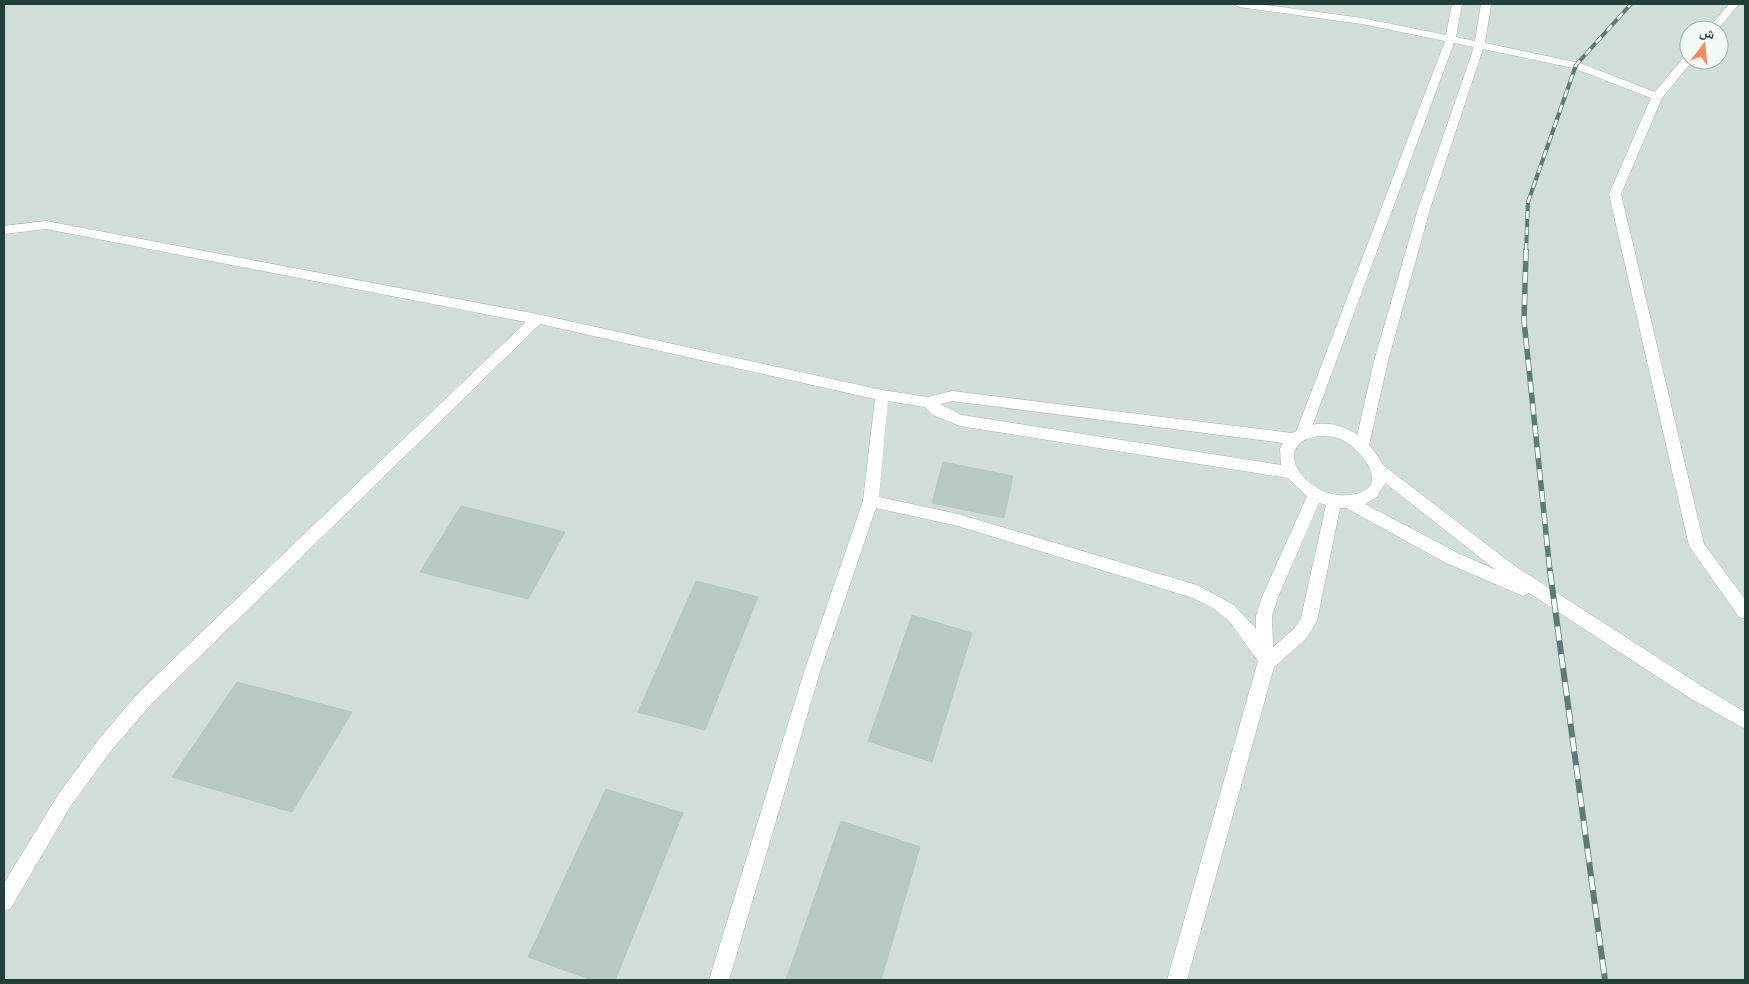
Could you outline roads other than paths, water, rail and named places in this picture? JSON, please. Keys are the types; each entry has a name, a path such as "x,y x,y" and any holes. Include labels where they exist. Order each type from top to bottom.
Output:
{"street":[{"path":"1239,4 1362,21 1576,65 1657,97"},
{"path":"1457,4 1450,40 1298,436 1287,449 1286,460 1291,473 1301,485 1315,494 1341,502 1452,558 1553,601"},
{"path":"1362,445 1380,361 1424,209 1479,46 1486,4"},
{"path":"1720,20 1734,4"},
{"path":"1679,70 1657,97 1615,194 1697,546 1745,612"},
{"path":"4,230 46,225 537,320 882,395 928,402 952,396 1298,436 1317,430 1333,431 1349,436 1362,445 1373,456 1378,469 1378,481 1373,491 1362,498 1341,502"},
{"path":"4,902 64,802 105,745 145,698 537,320"},
{"path":"719,980 812,672 871,501 882,395"},
{"path":"928,402 938,411 960,420 1291,473"},
{"path":"1378,469 1486,556 1553,601 1745,721"},
{"path":"1177,980 1267,663 1264,616 1315,494"},
{"path":"871,501 958,520 1196,592 1220,602 1238,617 1267,663"},
{"path":"1267,663 1300,634 1309,621 1341,502"}],"railway":[{"path":"1526,251 1528,202 1576,65 1631,4"},
{"path":"1526,250 1524,321 1550,572"},
{"path":"1550,571 1605,980"}]}
